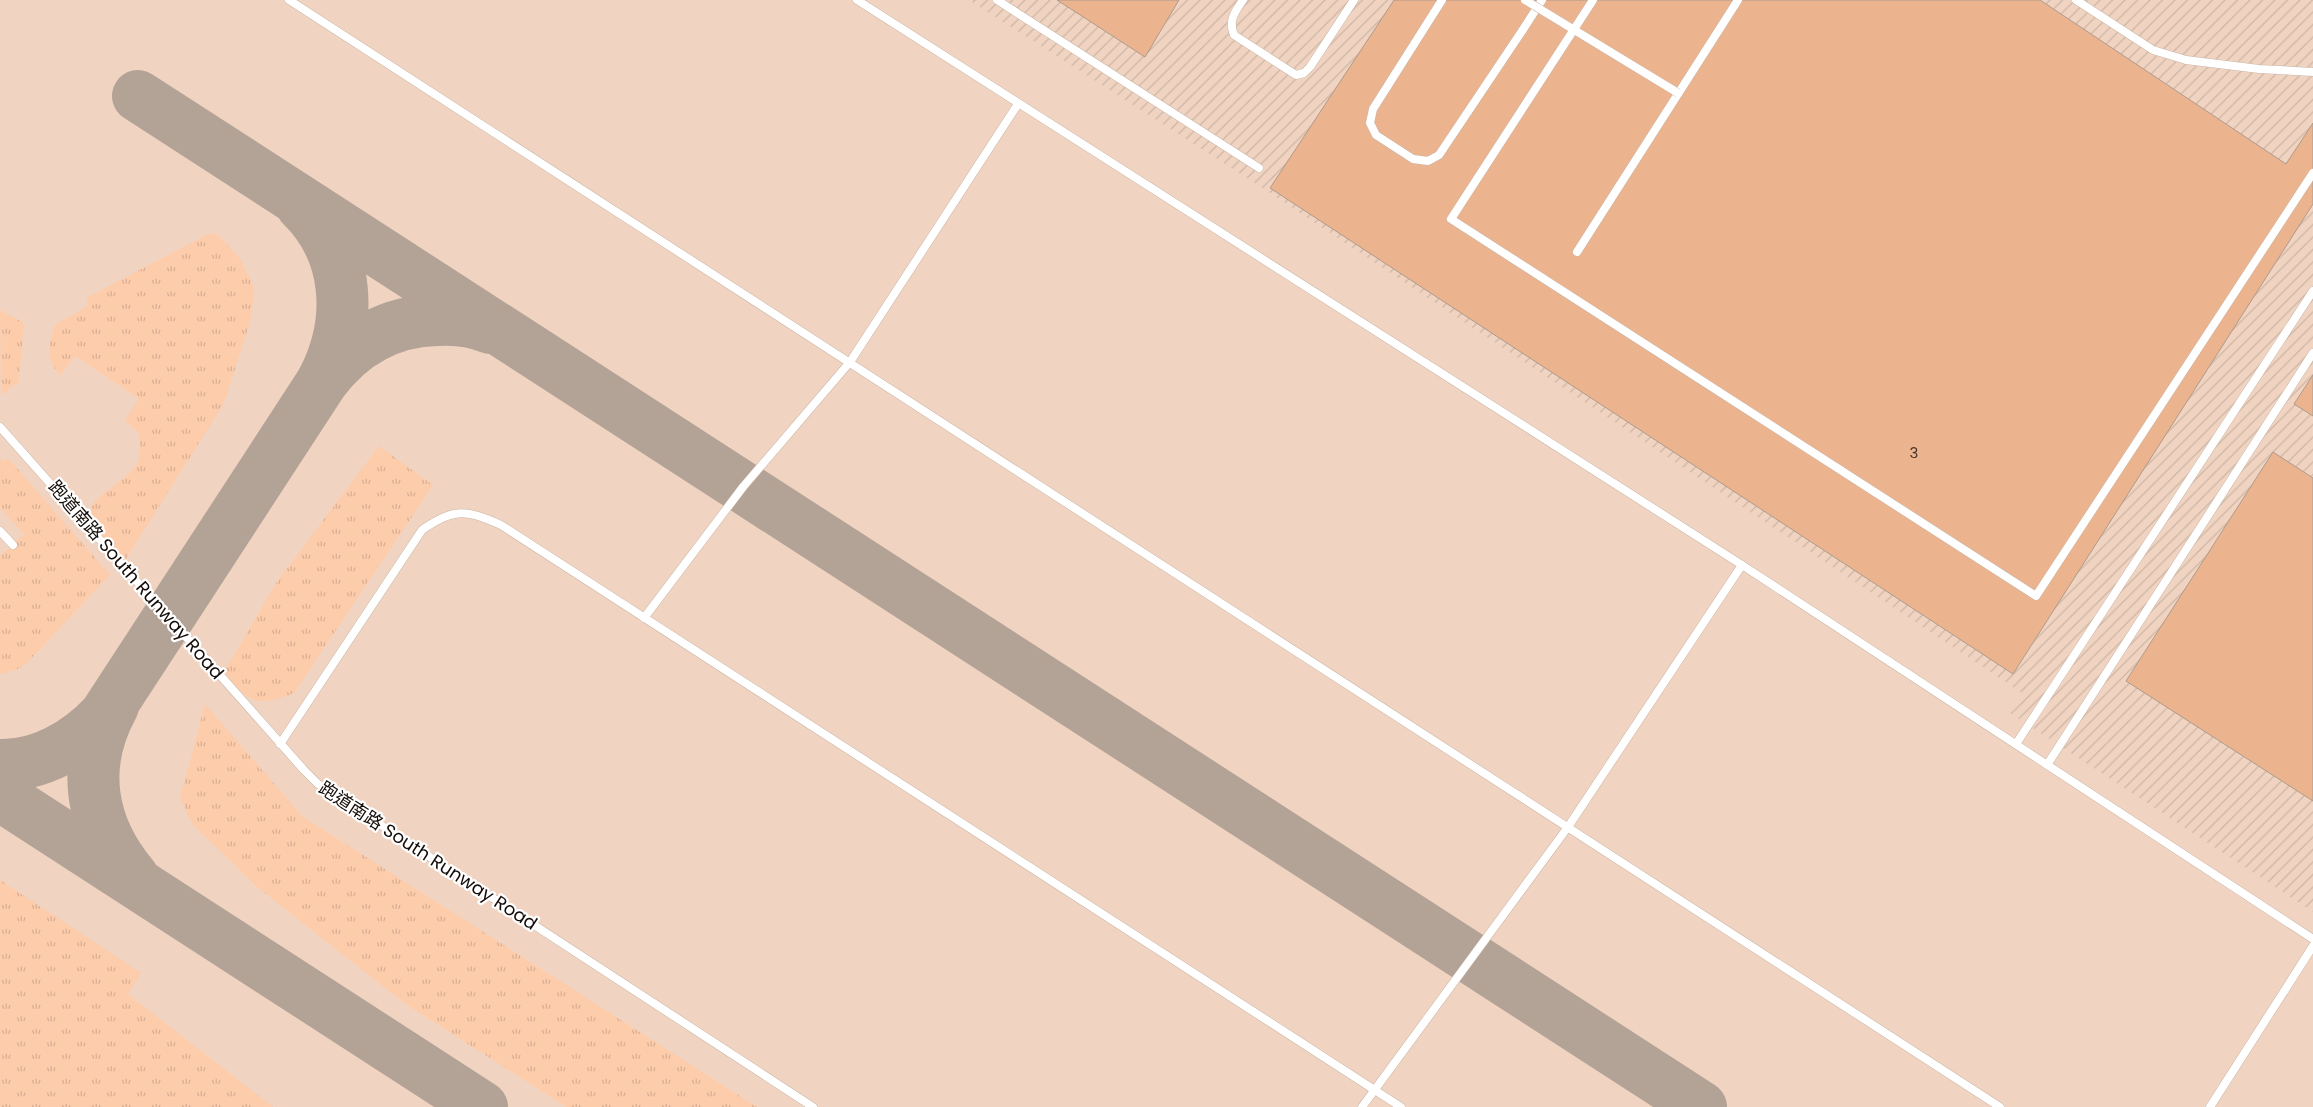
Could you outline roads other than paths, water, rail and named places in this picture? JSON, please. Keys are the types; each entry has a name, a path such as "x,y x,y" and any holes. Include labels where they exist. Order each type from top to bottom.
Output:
{"lane":[{"path":"289,0 2000,1107"},
{"path":"857,0 1742,565 2313,939"},
{"path":"997,0 1259,168"},
{"path":"1243,0 1232,16 1231,26 1234,35 1296,74 1304,73 1310,67 1354,0"},
{"path":"1442,0 1373,109 1370,123 1376,135 1413,159 1428,161 1438,155 1542,0"},
{"path":"1525,0 1678,93"},
{"path":"1593,0 1451,220 2036,596 2313,173"},
{"path":"1577,252 1738,0"},
{"path":"2076,0 2153,50 2186,60 2259,69 2313,72"},
{"path":"644,618 743,487 850,362 1018,104"},
{"path":"2016,744 2313,291"},
{"path":"2048,765 2313,353"},
{"name":"跑道南路 South Runway Road","path":"0,427 280,744 304,770 332,794 814,1107"},
{"path":"280,744 422,530 439,519 457,513 477,514 501,525 1401,1107"},
{"path":"0,531 13,545"},
{"path":"1362,1107 1568,827 1742,565"},
{"path":"2210,1107 2313,946"}]}
